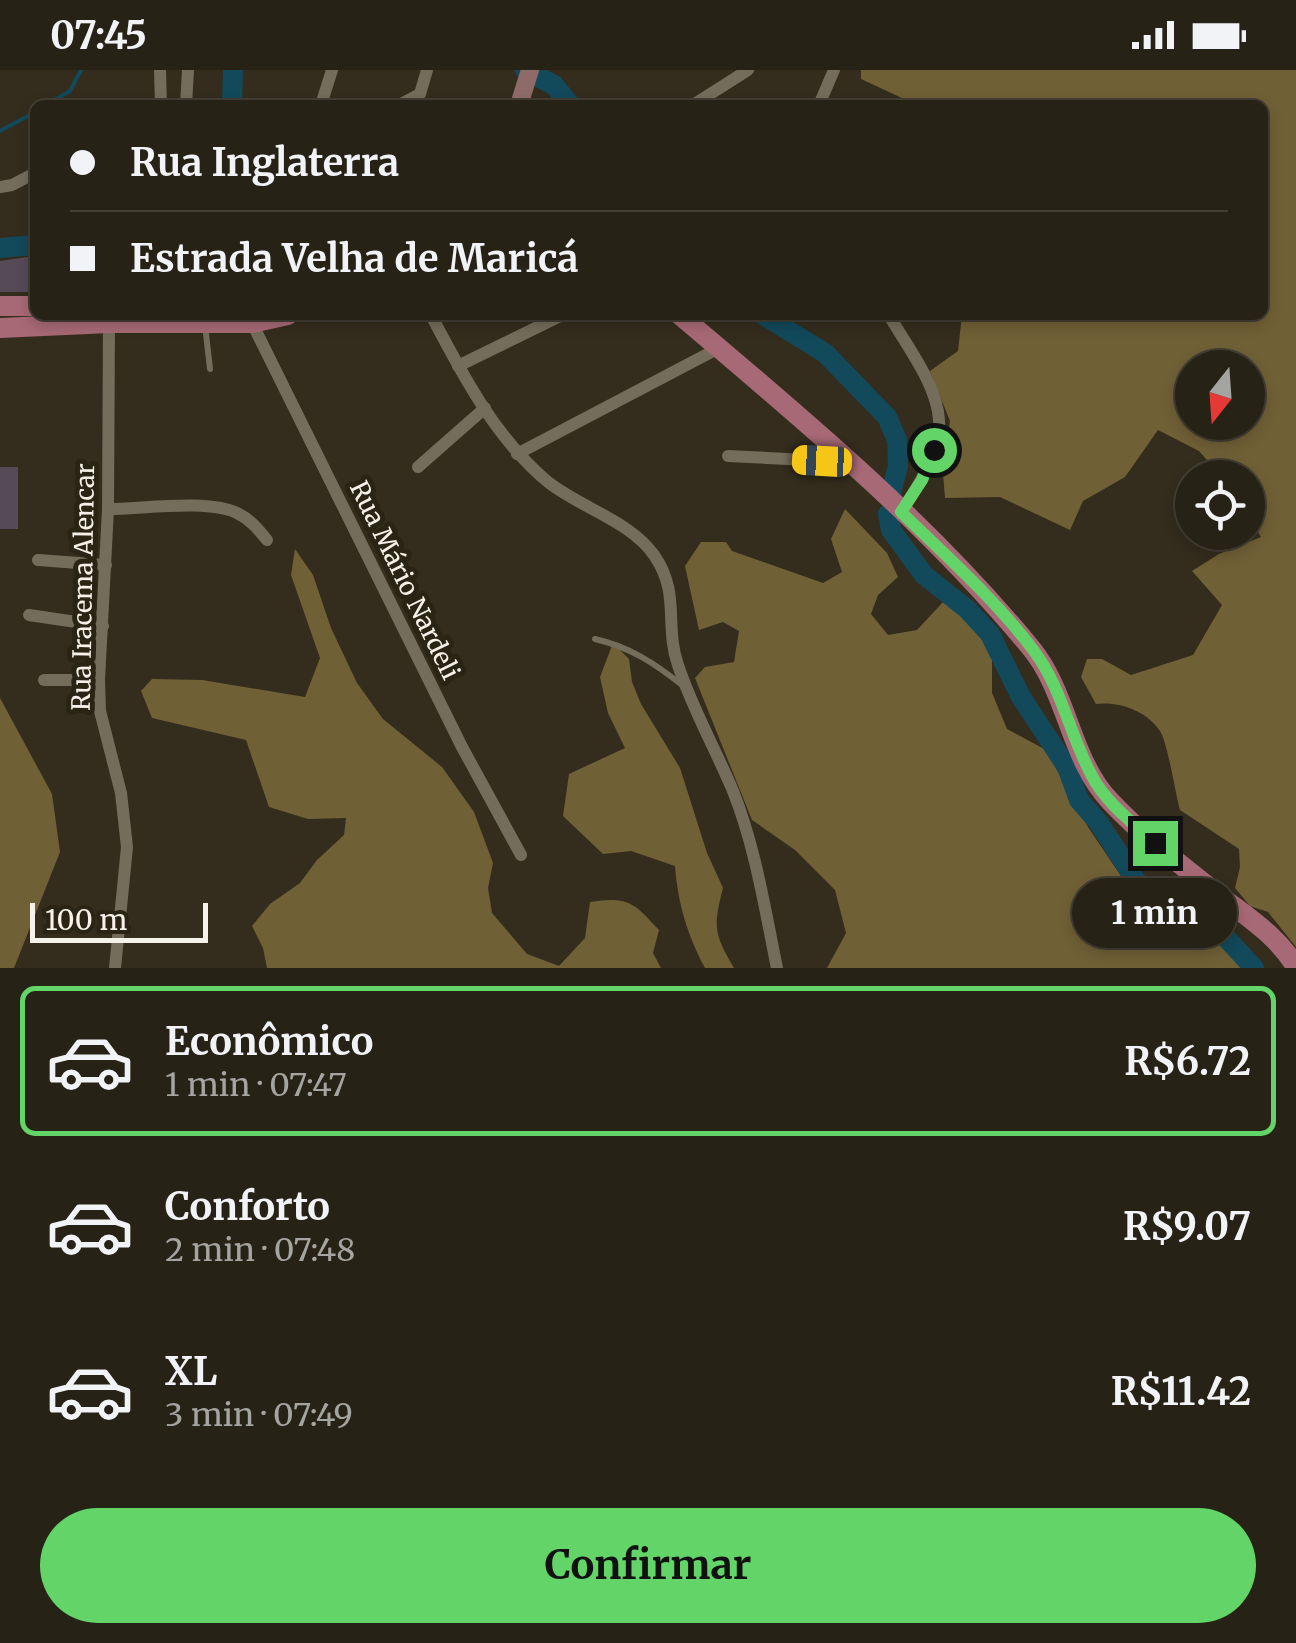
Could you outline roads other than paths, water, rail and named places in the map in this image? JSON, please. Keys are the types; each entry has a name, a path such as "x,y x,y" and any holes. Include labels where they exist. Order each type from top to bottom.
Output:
{"main road":[{"path":"1,322 30,308"},
{"path":"1,322 205,324 266,320"},
{"path":"686,320 853,462 954,564 1034,652 1052,681 1092,778 1107,798 1179,864 1275,939 1296,967"}],"street":[{"path":"160,70 161,100"},
{"path":"186,100 188,70"},
{"path":"323,100 332,70"},
{"path":"520,100 530,70"},
{"path":"700,100 748,70"},
{"path":"821,100 834,70"},
{"path":"409,100 420,94 433,71"},
{"path":"0,187 30,176"},
{"path":"434,320 458,366 518,454 571,500 634,536 652,551 666,574 673,598 676,662 734,794 759,882 777,968"},
{"path":"458,366 552,320"},
{"path":"892,320 930,389 939,420 934,450 922,480 901,512"},
{"name":"Rua Iracema Alencar","path":"109,323 108,509 100,710 121,793 127,847 115,968"},
{"name":"Rua Mário Nardeli","path":"252,323 462,747 521,855"},
{"path":"518,454 719,348"},
{"path":"418,467 485,408"},
{"path":"728,456 853,462"},
{"path":"108,509 233,511 250,521 267,540"},
{"path":"38,560 106,565"},
{"path":"29,615 103,626"},
{"path":"44,680 100,680"}],"lane":[{"path":"205,324 210,369"},
{"path":"595,639 646,657 687,688"}],"waterway":[{"path":"55,100 70,91 81,70"},
{"path":"232,100 233,70"},
{"path":"525,70 554,85 566,100"},
{"path":"0,131 30,115"},
{"path":"0,248 30,245"},
{"path":"771,320 825,353 887,417 897,440 898,466 891,493"},
{"path":"888,514 891,530 924,575 967,609 990,634 1021,697 1067,767 1079,800 1099,823 1139,885 1219,930 1254,968"}]}
